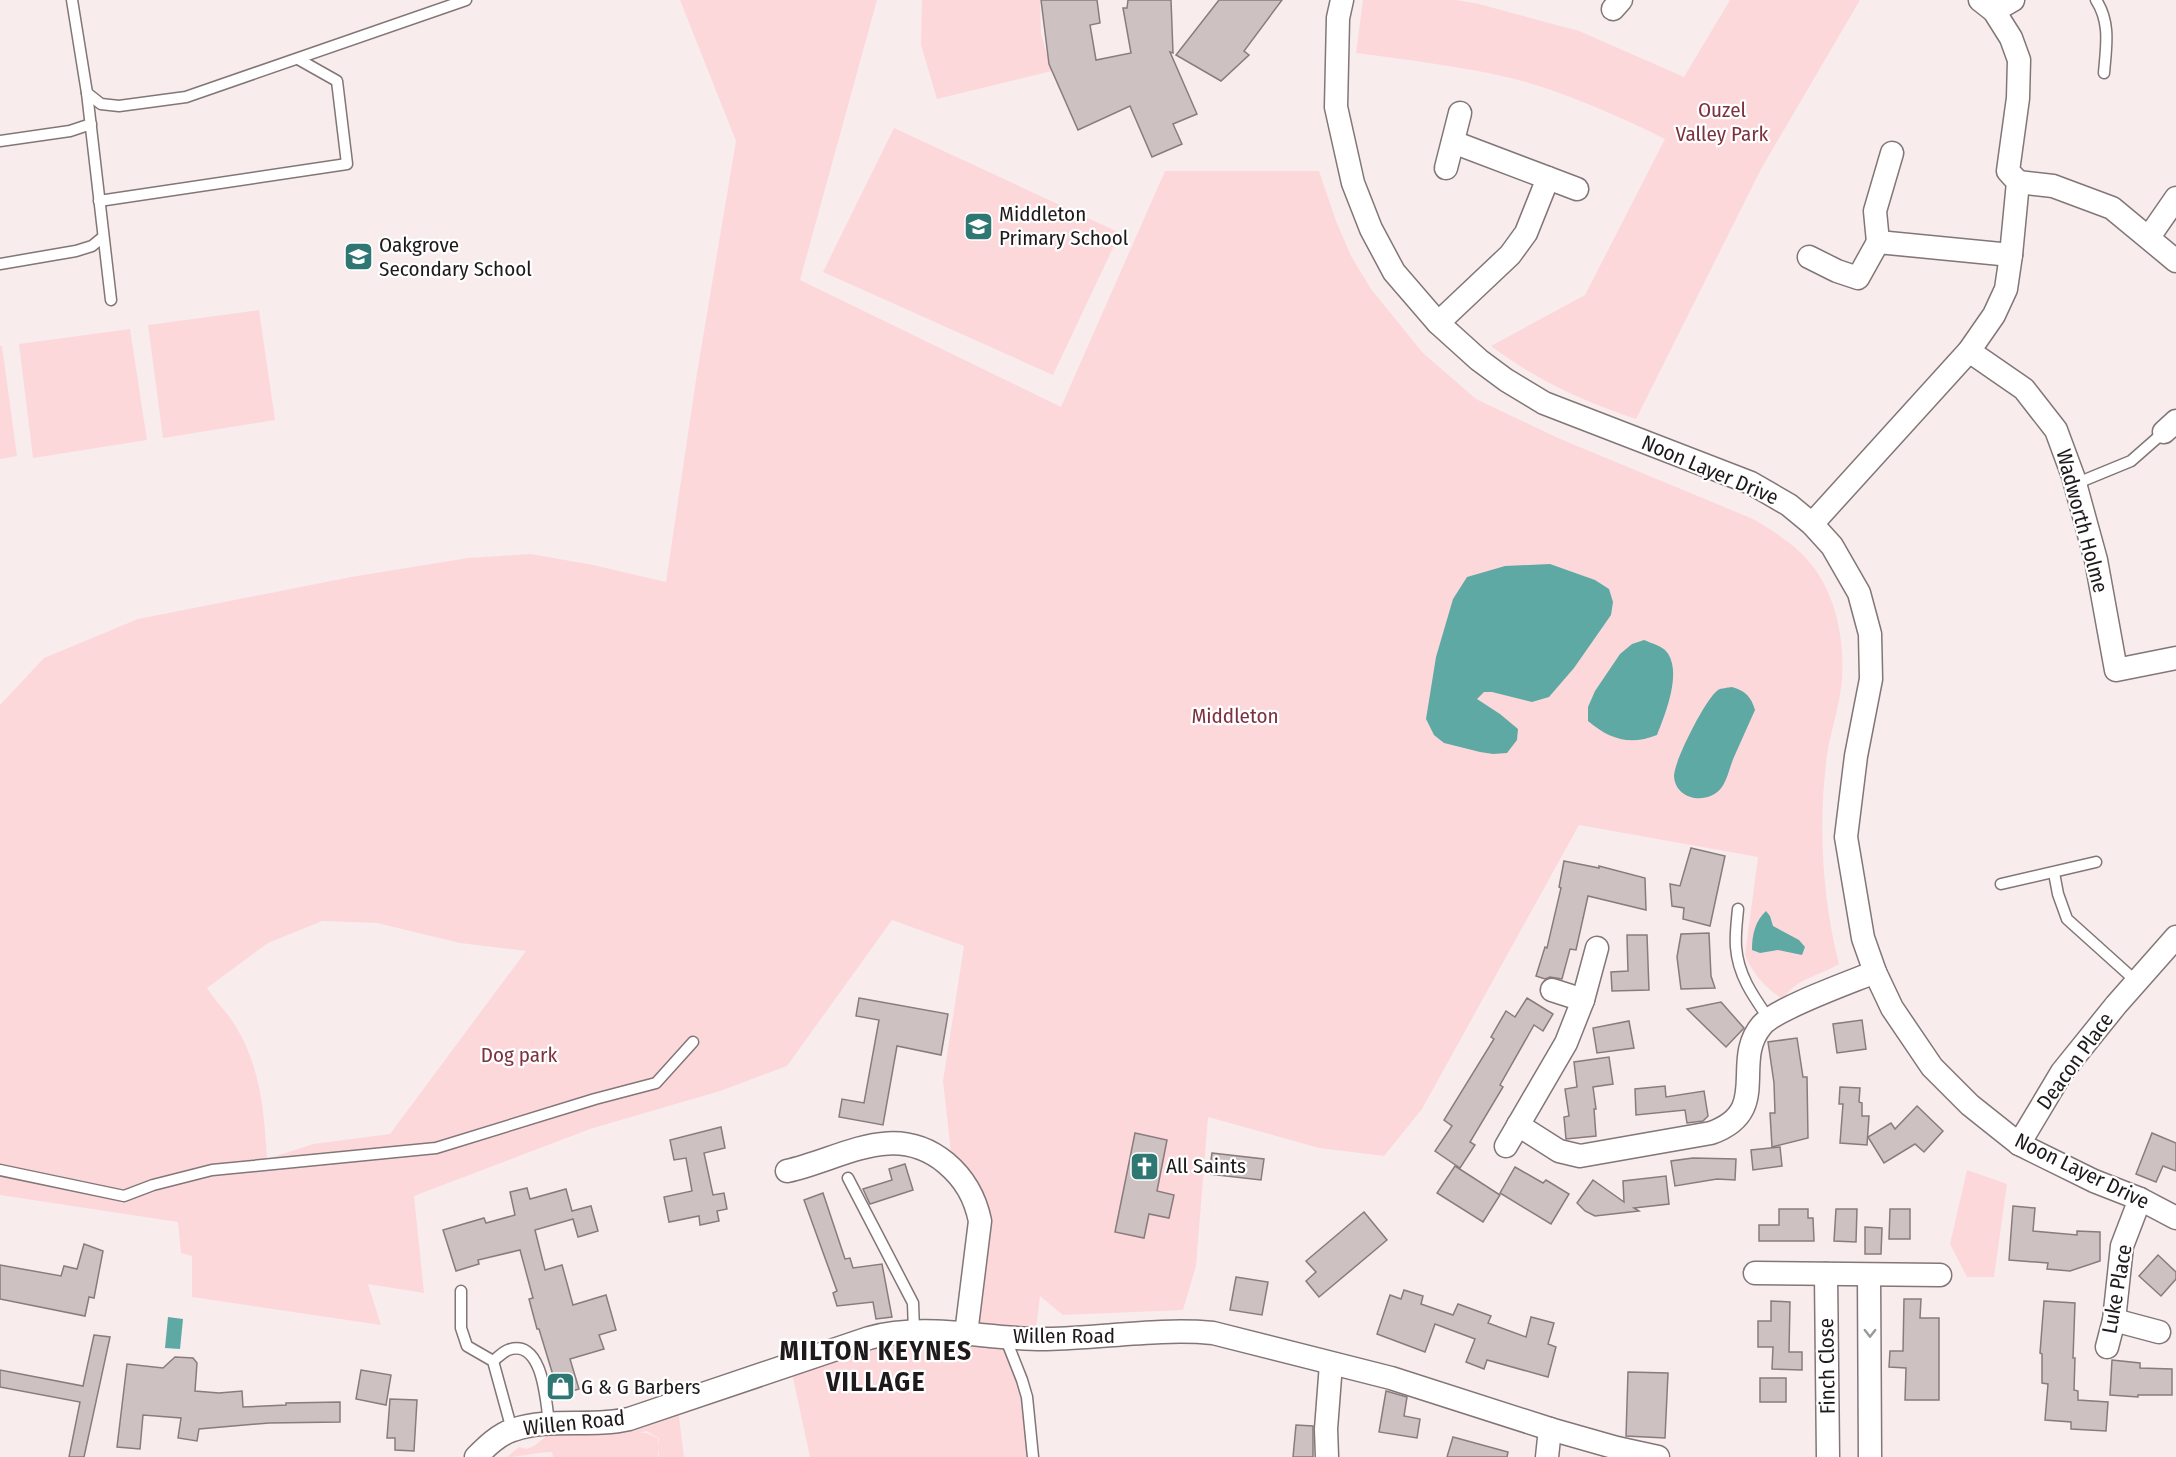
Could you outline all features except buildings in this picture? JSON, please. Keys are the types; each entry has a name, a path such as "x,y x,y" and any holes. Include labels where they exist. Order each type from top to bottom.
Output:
{"street":[{"name":"Noon Layer Drive","path":"1342,0 1338,18 1336,106 1353,183 1371,229 1394,272 1438,323 1479,360 1544,403 1751,483 1789,505 1812,524 1832,546 1858,593 1870,634 1870,679 1856,756 1846,837 1863,938 1875,972 1892,1008 1932,1067 1970,1105 2019,1144 2094,1181 2140,1198 2176,1218"},
{"path":"1996,4 2019,60 2018,98 2008,171 2018,182 2054,186 2112,208 2176,261"},
{"path":"1446,168 1460,113"},
{"path":"1453,142 1577,189"},
{"path":"1809,257 1837,271 1858,278 1878,242 1875,211 1892,153"},
{"path":"1438,323 1510,255 1526,233 1548,178"},
{"path":"1812,524 1969,351 1994,315 2006,289 2018,182"},
{"path":"2149,237 2176,198"},
{"path":"1878,242 2011,255"},
{"name":"Wadworth Holme","path":"1969,351 2024,389 2056,430 2075,484 2096,560 2116,670 2176,658"},
{"name":"Deacon Place","path":"2019,1144 2062,1072 2116,1005 2174,945"},
{"path":"1506,1146 1566,1043 1583,1000 1597,948"},
{"path":"1518,1125 1559,1151 1580,1156 1711,1133 1726,1128 1737,1120 1745,1105 1750,1049 1755,1037 1769,1019 1875,972"},
{"path":"1552,990 1583,1000"},
{"path":"787,1171 873,1144 891,1142 921,1149 940,1158 957,1172 977,1204 980,1221 966,1334"},
{"name":"Luke Place","path":"2107,1347 2114,1320 2122,1246 2140,1198"},
{"path":"1755,1273 1940,1275"},
{"name":"Finch Close","path":"1826,1274 1828,1457"},
{"name":"Finch Close","path":"1869,1275 1870,1457"},
{"path":"2114,1320 2159,1332"},
{"name":"Willen Road","path":"476,1457 498,1438 512,1430 549,1423 608,1422 629,1419 885,1333 914,1331 1047,1339 1198,1332 1231,1337 1392,1378 1550,1429 1658,1457"},
{"path":"1328,1457 1326,1429 1331,1364"},
{"path":"1547,1457 1550,1429"}],"lane":[{"path":"72,0 87,93 111,300"},
{"path":"87,93 101,104 119,106 186,97 466,0"},
{"path":"2096,0 2105,19 2107,38 2104,73"},
{"path":"99,201 347,164 337,81 298,59"},
{"path":"0,141 70,131 91,124"},
{"path":"0,264 76,251 92,246 103,237"},
{"path":"2075,484 2131,461 2170,427"},
{"path":"2001,884 2096,862"},
{"path":"2054,873 2058,894 2067,919 2138,983"},
{"path":"1738,909 1736,945 1740,969 1750,992 1769,1019"},
{"path":"0,1170 124,1196 153,1185 212,1170 436,1148 595,1099 656,1083 693,1042"},
{"path":"848,1178 913,1303 914,1331"},
{"path":"461,1291 461,1328 467,1346 493,1361 512,1430"},
{"path":"1004,1337 1027,1397 1034,1457"},
{"path":"493,1361 509,1349 525,1350 535,1358 542,1378 549,1423"}],"green space":[{"name":"Middleton","path":"680,0 877,0 800,280 1061,407 1165,171 1319,171 1351,256 1371,289 1423,353 1476,399 1558,438 1753,519 1778,534 1801,553 1822,580 1839,628 1842,663 1839,698 1827,755 1822,834 1825,887 1839,964 1799,983 1781,998 1760,979 1745,955 1758,857 1579,825 1422,1109 1384,1156 1319,1148 1208,1117 1196,1266 1183,1310 1063,1315 1040,1296 1036,1329 973,1326 985,1240 952,1162 943,1081 964,946 892,920 787,1066 720,1091 590,1129 414,1196 424,1293 368,1284 381,1325 192,1297 192,1256 181,1253 178,1222 0,1195 0,705 44,658 138,619 351,577 468,558 531,554 593,565 666,582 697,373 736,141","holes":["322,921 377,923 460,943 526,951 390,1134 313,1144 267,1159 260,1090 251,1057 235,1025 207,988 268,943"]},
{"path":"922,0 1040,0 1041,34 1052,71 937,99 921,45"},
{"name":"Ouzel Valley Park","path":"1363,0 1456,0 1479,4 1579,31 1684,77 1730,0 1860,0 1761,169 1636,419 1543,379 1491,346 1585,295 1665,139 1590,105 1511,78 1356,53"},
{"path":"894,128 1120,233 1053,375 823,272"},
{"path":"259,310 275,420 163,438 148,325"},
{"path":"130,329 147,440 33,458 19,344"},
{"path":"0,346 2,346 17,456 0,459"},
{"path":"1967,1170 2007,1184 1994,1277 1967,1277 1950,1244"},
{"path":"898,1332 1004,1337 1028,1402 1033,1457 810,1457 790,1364"},
{"path":"678,1408 684,1457 659,1457 659,1447 658,1457 553,1457 552,1452 507,1457 519,1447 526,1449 534,1446 554,1430","holes":["646,1431 659,1438 659,1447 658,1438 640,1433"]}],"water":[{"path":"1550,564 1595,580 1609,589 1613,602 1611,615 1574,668 1549,697 1532,702 1484,692 1477,699 1518,729 1517,740 1507,753 1480,752 1444,743 1434,735 1426,719 1436,657 1453,599 1467,577 1505,566"},
{"path":"1644,640 1663,648 1670,658 1673,668 1671,692 1657,735 1638,740 1620,739 1588,721 1588,707 1595,691 1620,654 1632,644"},
{"path":"1732,687 1747,695 1755,710 1722,787 1709,797 1693,798 1680,791 1674,776 1675,768 1699,717 1713,695 1719,689"},
{"path":"1766,911 1773,926 1799,940 1805,947 1802,955 1778,950 1760,953 1752,950 1755,929 1759,919"},
{"path":"168,1317 183,1319 180,1349 165,1348"}],"place":[{"name":"Middleton Primary School","path":"978,226"},
{"name":"Oakgrove Secondary School","path":"358,257"},
{"name":"All Saints","path":"1145,1166"},
{"name":"G & G Barbers","path":"560,1387"}],"district":[{"name":"MILTON KEYNES VILLAGE","path":"876,1366"}],"park label":[{"name":"Dog park","path":"519,1055"}]}
